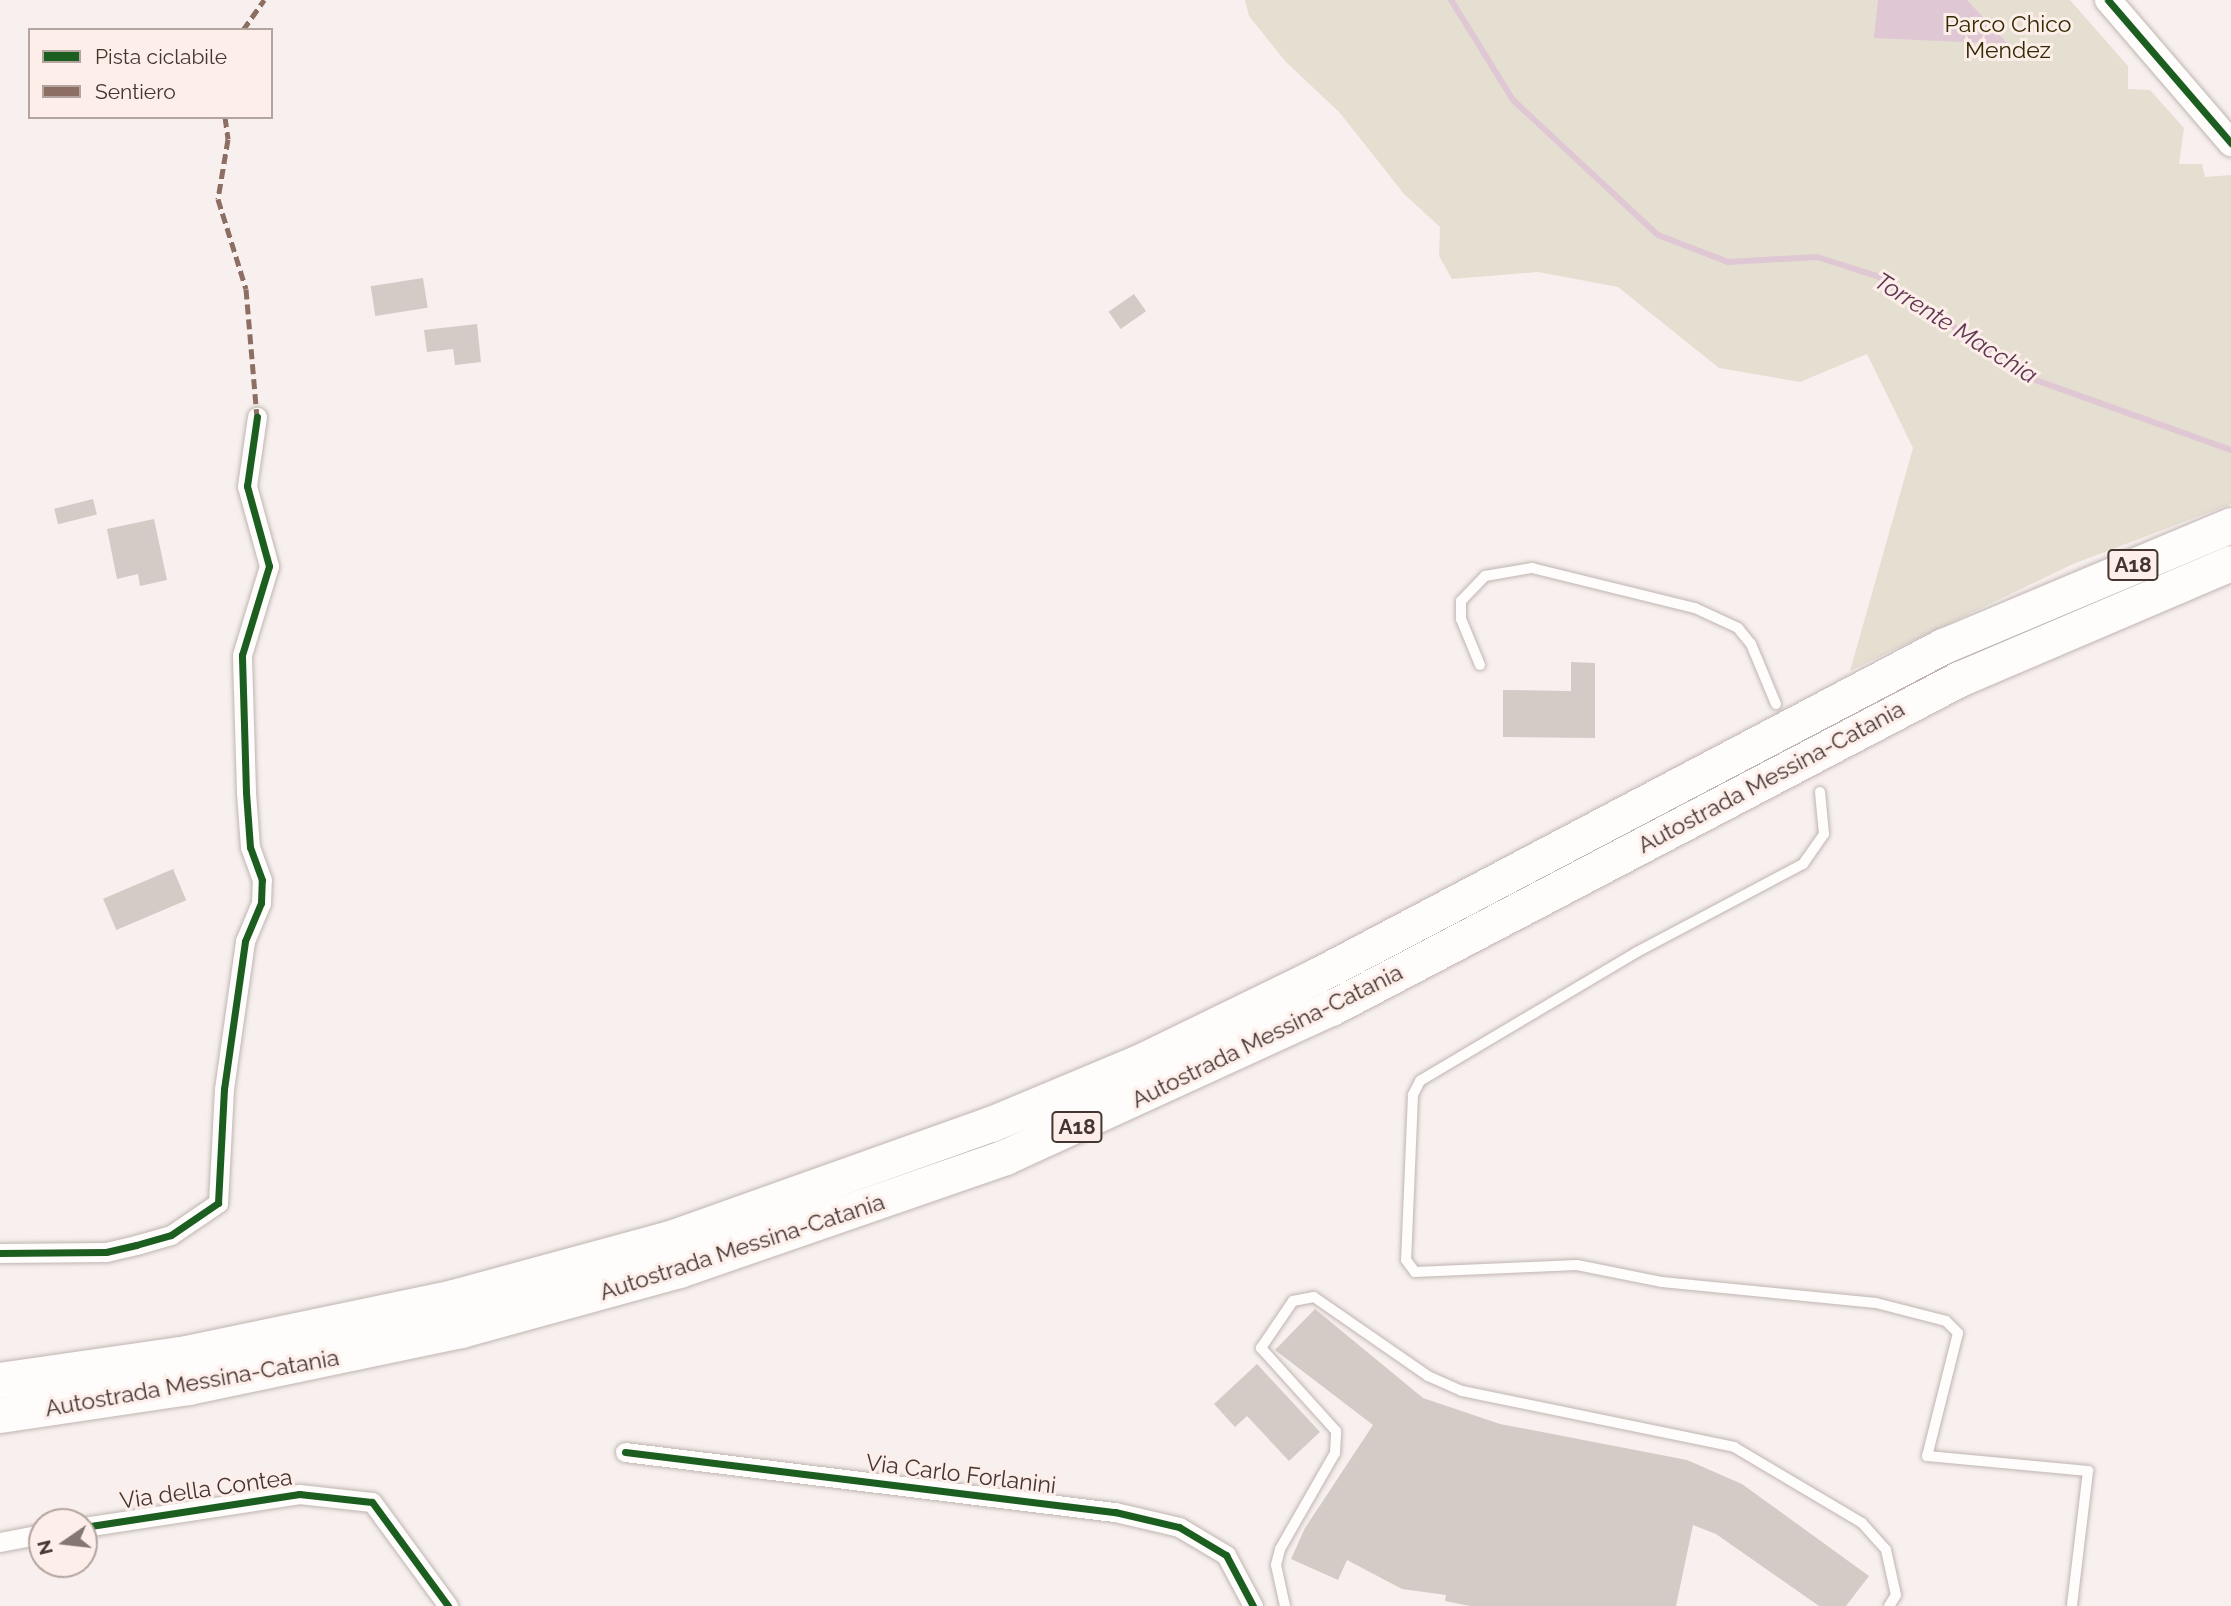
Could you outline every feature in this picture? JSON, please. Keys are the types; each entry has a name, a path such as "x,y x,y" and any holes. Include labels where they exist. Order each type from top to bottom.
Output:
{"highway":[{"name":"Autostrada Messina-Catania","path":"0,1380 181,1354 453,1297 670,1237 837,1182 1016,1114 1219,1025 1686,781 1785,714 2231,525"},
{"name":"Autostrada Messina-Catania","path":"0,1415 188,1387 461,1330 679,1270 836,1219 1055,1136 1233,1057 1959,679 2077,626 2231,564"}],"street":[{"path":"2108,0 2231,143"},
{"path":"0,1252 106,1252 171,1235 218,1203 223,1089 245,941 261,902 246,792 242,655 269,566 247,486 257,416"},
{"name":"Via Carlo Forlanini","path":"625,1451 1115,1512 1179,1527 1226,1555 1253,1606"},
{"name":"Via della Contea","path":"98,1525 299,1494 372,1502 448,1606"},
{"path":"0,1542 28,1537"}],"lane":[{"path":"1480,665 1461,619 1461,601 1485,576 1532,568 1695,608 1738,628 1751,644 1785,714 1759,763 1811,757"},
{"path":"1686,781 1737,775 1703,813"},
{"path":"1820,792 1824,834 1803,864 1637,952 1420,1081 1413,1095 1406,1260 1415,1272 1577,1265 1662,1282 1876,1303 1946,1321 1958,1333 1927,1456 2088,1471 2072,1606"},
{"path":"1285,1606 1276,1566 1280,1549 1335,1453 1336,1431 1261,1348 1293,1301 1314,1297 1416,1369 1462,1391 1734,1447 1863,1523 1886,1550 1896,1595 1889,1606"}],"green space":[{"name":"Parco Chico Mendez","path":"1245,0 2070,0 2128,66 2128,89 2150,90 2184,128 2179,164 2202,164 2205,177 2231,175 2231,504 2073,564 1850,671 1913,448 1867,354 1800,382 1719,368 1618,287 1538,272 1452,279 1439,256 1440,227 1404,194 1340,113 1285,61 1249,16"}],"shaded area":[{"path":"1878,0 1967,0 2008,44 1874,38"}],"building":[{"path":"423,278 428,308 375,316 371,286"},
{"path":"1134,294 1146,311 1121,329 1109,312"},
{"path":"477,324 481,362 455,365 453,349 427,352 424,330"},
{"path":"93,499 97,515 58,524 54,509"},
{"path":"154,519 167,580 140,586 138,574 117,579 107,529"},
{"path":"1571,662 1595,663 1595,738 1503,737 1503,690 1571,691"},
{"path":"173,869 186,900 116,930 103,899"},
{"path":"1315,1309 1423,1398 1500,1424 1687,1460 1742,1484 1869,1576 1846,1606 1819,1606 1716,1534 1693,1525 1676,1606 1470,1606 1445,1601 1446,1595 1402,1589 1347,1560 1338,1580 1291,1559 1305,1528 1373,1425 1275,1350"},
{"path":"1257,1364 1320,1432 1289,1461 1247,1416 1235,1427 1214,1404"}],"waterway":[{"name":"Torrente Macchia","path":"1451,0 1513,100 1658,235 1728,262 1817,257 1877,276 2030,378 2231,450"}],"marked path":[{"path":"244,28 264,0"},
{"path":"225,119 228,139 218,199 246,289 257,417"}],"cycle path":[{"path":"2108,0 2231,143"},
{"path":"0,1253 106,1252 171,1235 218,1203 224,1089 245,941 261,903 262,880 250,847 242,655 269,566 247,486 257,417"},
{"path":"625,1452 1115,1512 1179,1527 1226,1555 1253,1606"},
{"path":"98,1525 299,1494 372,1502 448,1606"}]}
